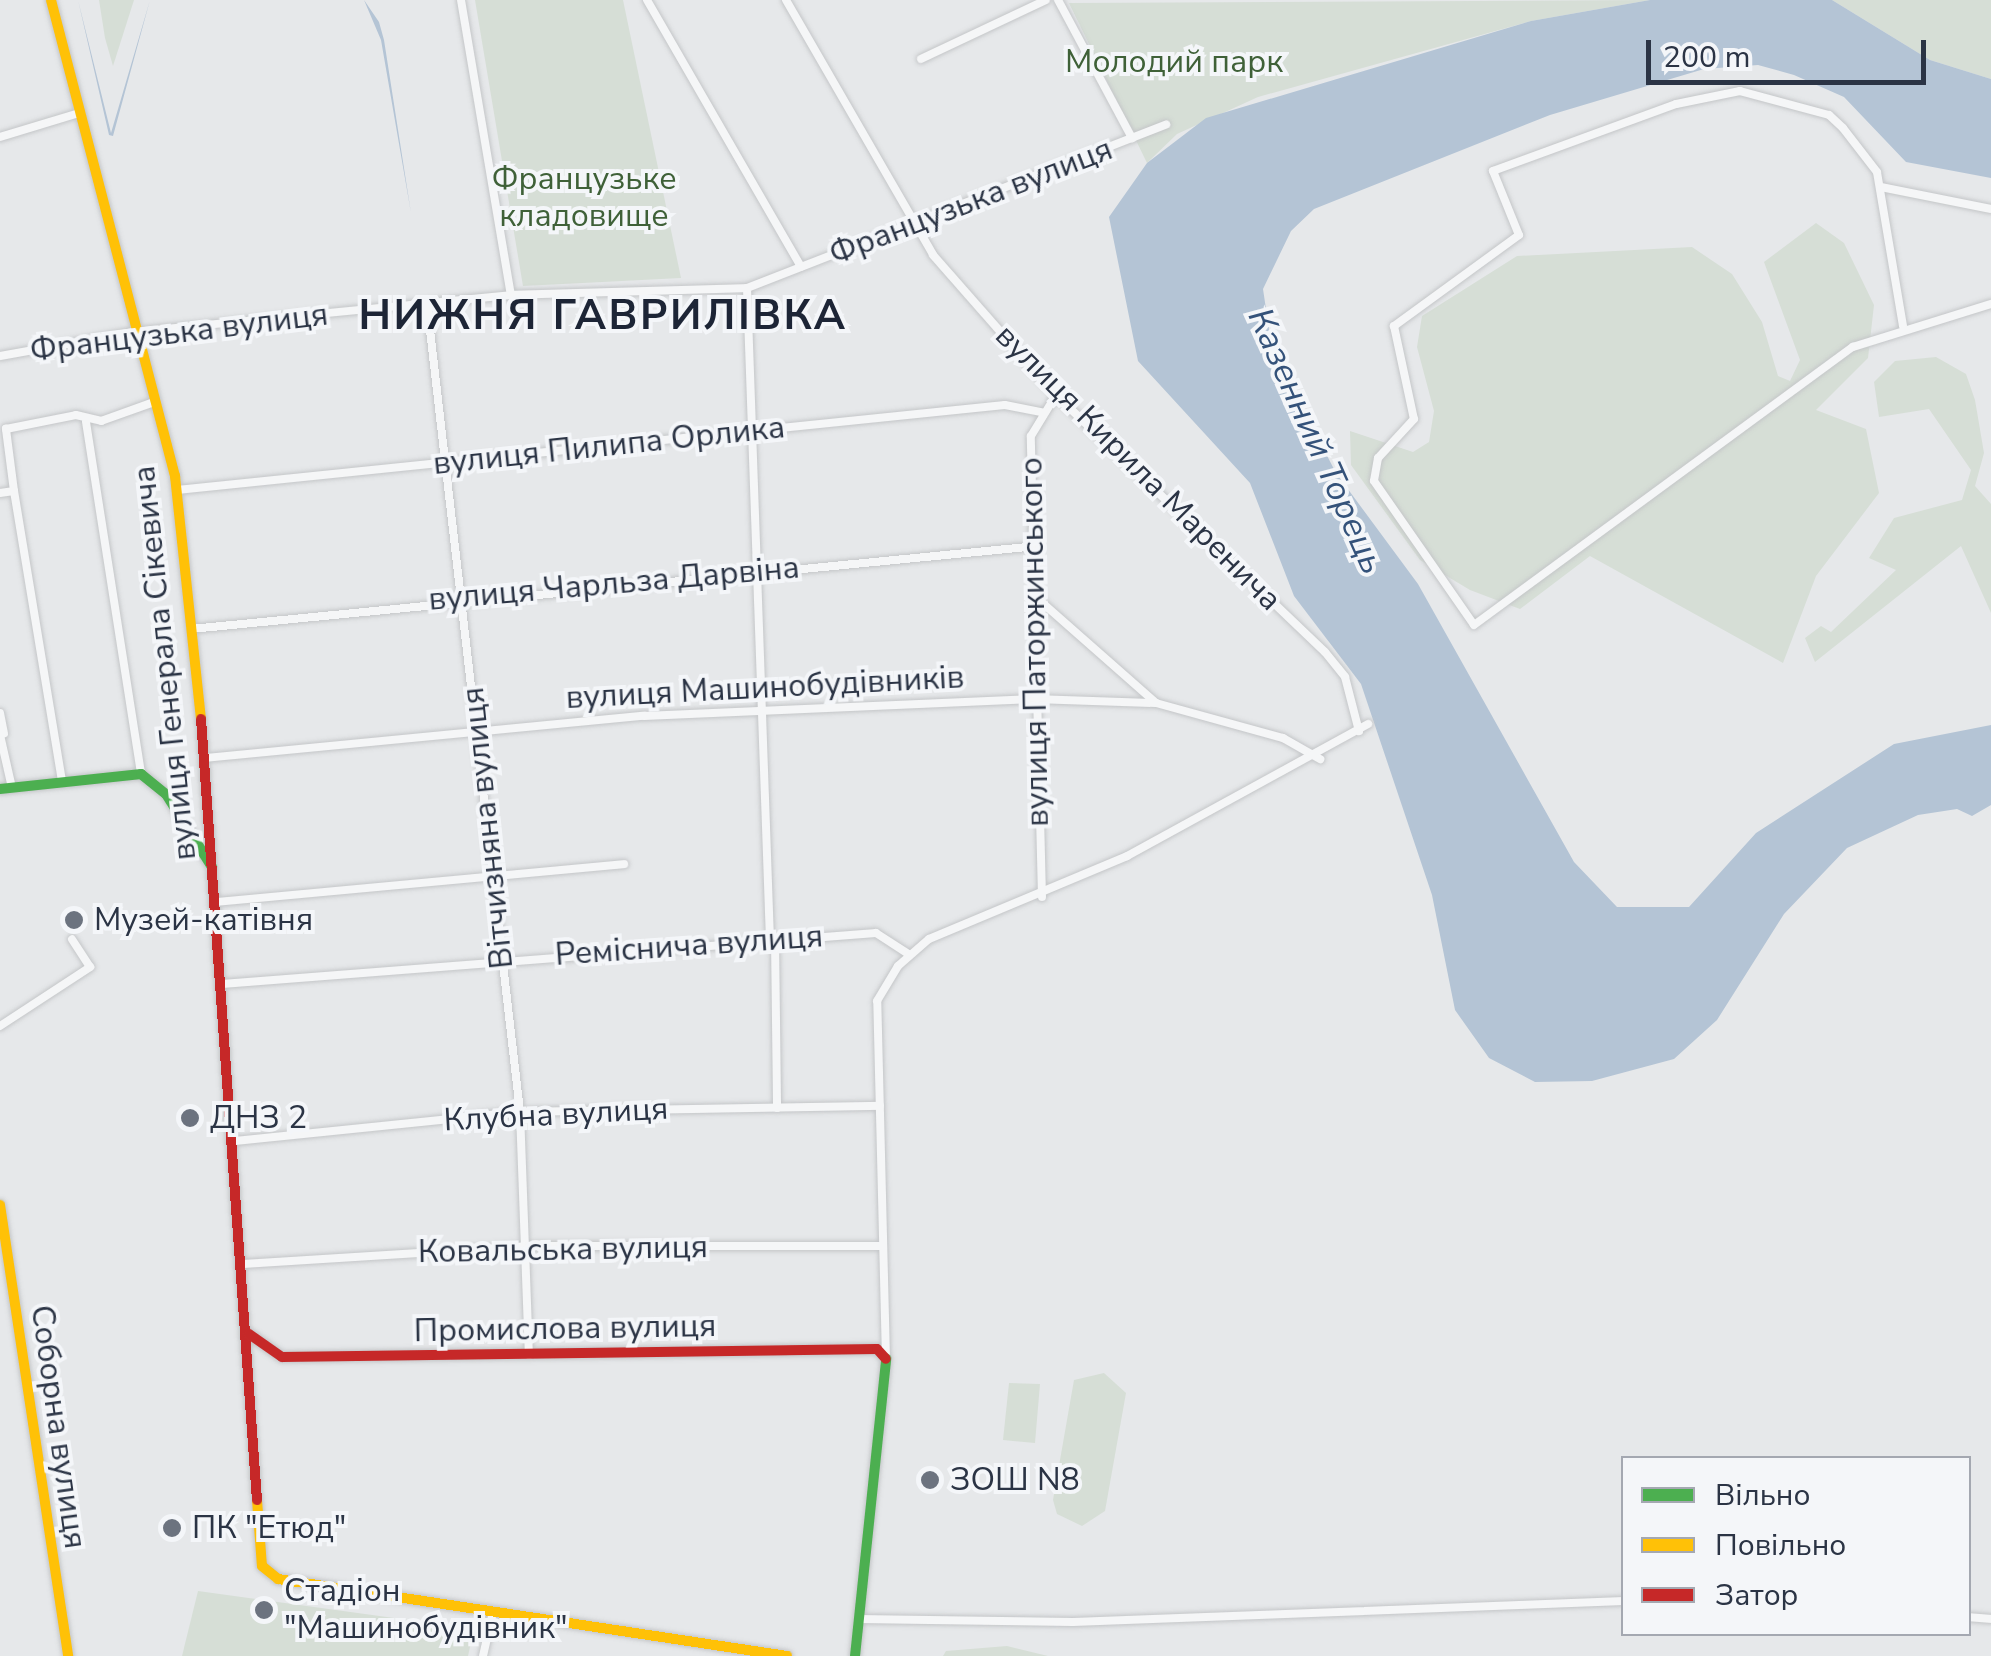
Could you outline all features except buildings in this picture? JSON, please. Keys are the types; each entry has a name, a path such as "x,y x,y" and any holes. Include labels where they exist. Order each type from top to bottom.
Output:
{"street":[{"name":"вулиця Генерала Сікевича","path":"51,0 176,490 216,902 249,1334 262,1566 278,1579 787,1656"},
{"path":"461,0 511,295"},
{"path":"647,0 802,268"},
{"name":"вулиця Кирила Маренича","path":"786,0 917,227 1056,395 1325,652 1345,678 1360,731"},
{"path":"922,59 1046,0"},
{"path":"1058,0 1132,138"},
{"path":"1903,326 1881,188 1872,162 1829,116 1740,92 1580,137 1493,171 1519,235 1394,326 1414,419 1378,458 1374,481 1474,625 1853,347 1903,326 1991,304"},
{"path":"0,138 79,113"},
{"name":"Французька вулиця","path":"0,356 134,332 511,295 748,288 917,227 1166,124"},
{"path":"1881,188 1991,209"},
{"path":"748,288 777,1108"},
{"name":"Вітчизняна вулиця","path":"427,304 459,596 497,878 520,1112 530,1355"},
{"name":"вулиця Паторжинського","path":"1042,897 1034,699 1038,599 1032,436 1041,412 1056,395"},
{"path":"86,422 154,402"},
{"name":"вулиця Пилипа Орлика","path":"176,490 1004,405 1041,412"},
{"path":"62,781 6,428 76,415 86,422 141,774 166,794 213,868"},
{"path":"0,492 14,491"},
{"name":"вулиця Чарльза Дарвіна","path":"191,630 459,596 1037,546"},
{"path":"1038,599 1156,703"},
{"name":"вулиця Машинобудівників","path":"204,758 762,710 1034,699 1156,703 1283,738 1320,759"},
{"path":"0,713 6,788 141,774"},
{"path":"854,1656 886,1358 877,1000 908,954 1042,897 1320,759 1368,724"},
{"path":"216,902 624,864"},
{"name":"Реміснича вулиця","path":"222,984 876,933 908,954"},
{"path":"0,1026 90,967 72,940"},
{"name":"Клубна вулиця","path":"234,1141 520,1112 880,1106"},
{"name":"Соборна вулиця","path":"0,1206 68,1656"},
{"name":"Ковальська вулиця","path":"243,1264 526,1246 883,1246"},
{"name":"Промислова вулиця","path":"249,1334 282,1357 876,1349 886,1358"},
{"path":"858,1619 1074,1622 1621,1602"},
{"path":"483,1656 494,1612"}],"green space":[{"path":"99,0 134,0 113,66 105,38"},
{"name":"Французьке кладовище","path":"475,0 623,0 681,278 523,286"},
{"name":"Молодий парк","path":"1650,0 1531,21 1258,97 1177,134 1147,163 1069,3"},
{"path":"1832,0 1991,0 1991,79 1930,60"},
{"path":"1816,223 1844,243 1874,305 1868,358 1816,410 1866,429 1879,493 1816,576 1783,663 1590,556 1520,609 1470,590 1420,560 1351,465 1350,431 1413,452 1429,442 1434,411 1417,347 1422,316 1517,256 1692,247 1732,274 1762,322 1778,376 1790,381 1800,360 1764,262"},
{"path":"1936,357 1966,374 1975,400 1984,453 1975,486 1991,504 1991,613 1961,546 1815,662 1805,638 1821,626 1831,632 1896,570 1869,558 1894,518 1962,500 1971,470 1929,409 1879,417 1874,382 1895,361"},
{"path":"1104,1373 1126,1393 1105,1511 1082,1526 1057,1514 1053,1500 1074,1380"},
{"path":"1009,1383 1040,1384 1035,1443 1003,1440"},
{"name":"Стадіон \"Машинобудівник\"","path":"198,1591 474,1629 468,1656 182,1656"},
{"path":"1007,1646 1048,1656 943,1656 946,1651"}],"water":[{"path":"78,0 111,133 150,0 113,136 109,135"},
{"path":"364,0 379,22 384,40 411,213 381,40"},
{"name":"Казенний Торець","path":"1650,0 1832,0 1930,60 1991,79 1991,178 1906,162 1844,97 1794,75 1758,65 1704,69 1550,115 1314,209 1291,231 1263,289 1272,349 1336,473 1418,584 1574,862 1617,907 1689,907 1756,833 1894,744 1991,725 1991,805 1972,816 1957,809 1918,815 1847,848 1784,914 1717,1020 1674,1059 1592,1081 1535,1082 1489,1058 1455,1010 1432,895 1361,684 1294,596 1250,483 1138,361 1109,217 1147,163 1206,118 1531,21"}],"traffic: fast":[{"path":"0,789 141,774 166,794 212,867"},
{"path":"855,1656 886,1359"}],"traffic: slow":[{"path":"51,0 175,476 201,719"},
{"path":"0,1205 68,1656"},
{"path":"257,1500 262,1566 278,1579 787,1656"}],"traffic: jam":[{"path":"201,719 257,1500"},
{"path":"249,1334 282,1357 877,1349 886,1359"}],"place":[{"name":"Музей-катівня","path":"74,920"},
{"name":"ДНЗ 2","path":"190,1118"},
{"name":"ЗОШ N8","path":"930,1480"},
{"name":"ПК \"Етюд\"","path":"172,1528"},
{"name":"Стадіон \"Машинобудівник\"","path":"264,1610"}],"district":[{"name":"НИЖНЯ ГАВРИЛІВКА","path":"603,316"}]}
